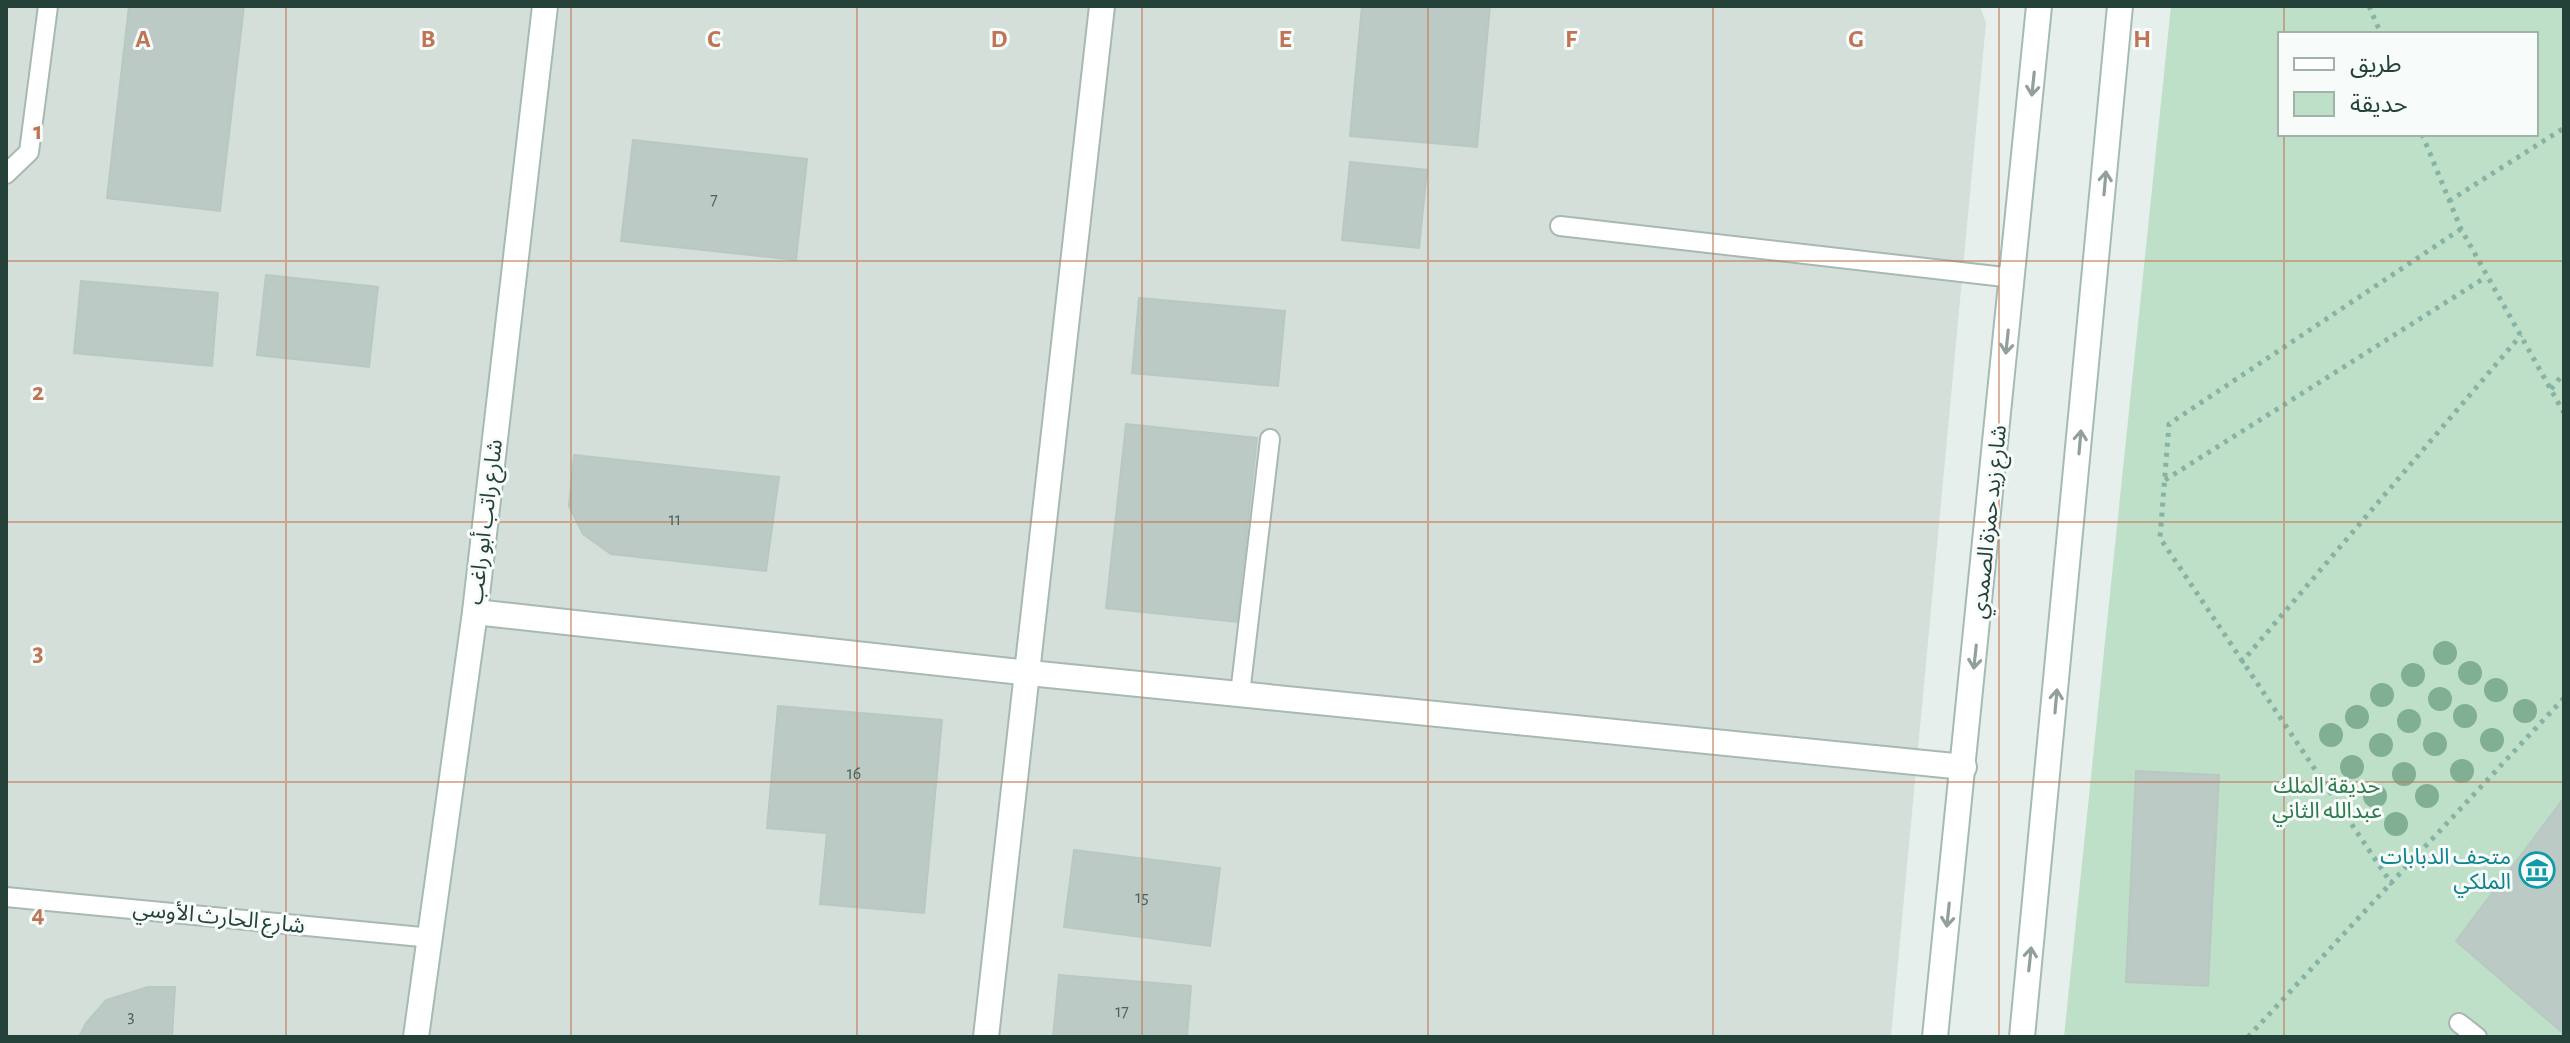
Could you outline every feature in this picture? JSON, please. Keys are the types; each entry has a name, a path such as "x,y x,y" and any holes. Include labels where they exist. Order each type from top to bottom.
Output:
{"street":[{"name":"شارع راتب أبو راغب","path":"416,1037 475,612 545,6"},
{"path":"986,1037 1102,6"},
{"path":"2019,6 2036,48"},
{"name":"شارع زيد حمزة الصمدي","path":"1935,1037 2039,6"},
{"path":"2022,1037 2123,10"},
{"path":"475,612 1029,673 1964,767"}],"lane":[{"path":"6,174 29,152 48,6"},
{"path":"1560,226 2013,278"},
{"path":"1240,694 1270,439"},
{"name":"شارع الحارث الأوسي","path":"6,897 432,938"},
{"path":"2459,1023 2477,1037"}],"path":[{"path":"2369,6 2380,32"},
{"path":"2449,201 2564,128"},
{"path":"2423,136 2461,229 2564,413"},
{"path":"2391,883 2160,538 2169,424 2461,229"},
{"path":"2164,481 2486,277"},
{"path":"2241,663 2521,335"},
{"path":"2551,389 2564,373"},
{"path":"2248,1037 2564,698"}],"shaded area":[{"path":"6,6 1980,6 1986,23 1891,1037 6,1037"}],"green space":[{"name":"حديقة الملك عبدالله الثاني","path":"2171,6 2564,6 2564,1037 2064,1037"}],"building":[{"path":"129,6 244,6 220,211 107,198"},
{"path":"1362,6 1490,6 1477,147 1350,136"},
{"path":"633,140 807,159 796,260 621,241"},
{"path":"1350,162 1427,170 1419,248 1342,240"},
{"path":"266,275 378,287 369,367 257,355"},
{"path":"81,281 218,293 212,366 74,353"},
{"path":"1139,298 1285,311 1278,386 1132,373"},
{"path":"1126,424 1257,438 1237,622 1106,608"},
{"path":"574,455 779,477 766,571 611,554 583,534 569,506"},
{"path":"778,706 942,720 924,913 820,904 827,833 767,828"},
{"path":"2136,771 2219,775 2208,986 2126,982"},
{"name":"متحف الدبابات الملكي","path":"2564,798 2564,1034 2456,941"},
{"path":"1074,850 1220,868 1210,946 1064,927"},
{"path":"1059,975 1191,986 1187,1037 1053,1037"},
{"path":"148,987 175,987 172,1037 79,1037 86,1023 106,1000"}],"place":[{"name":"متحف الدبابات الملكي","path":"2537,870"}]}
